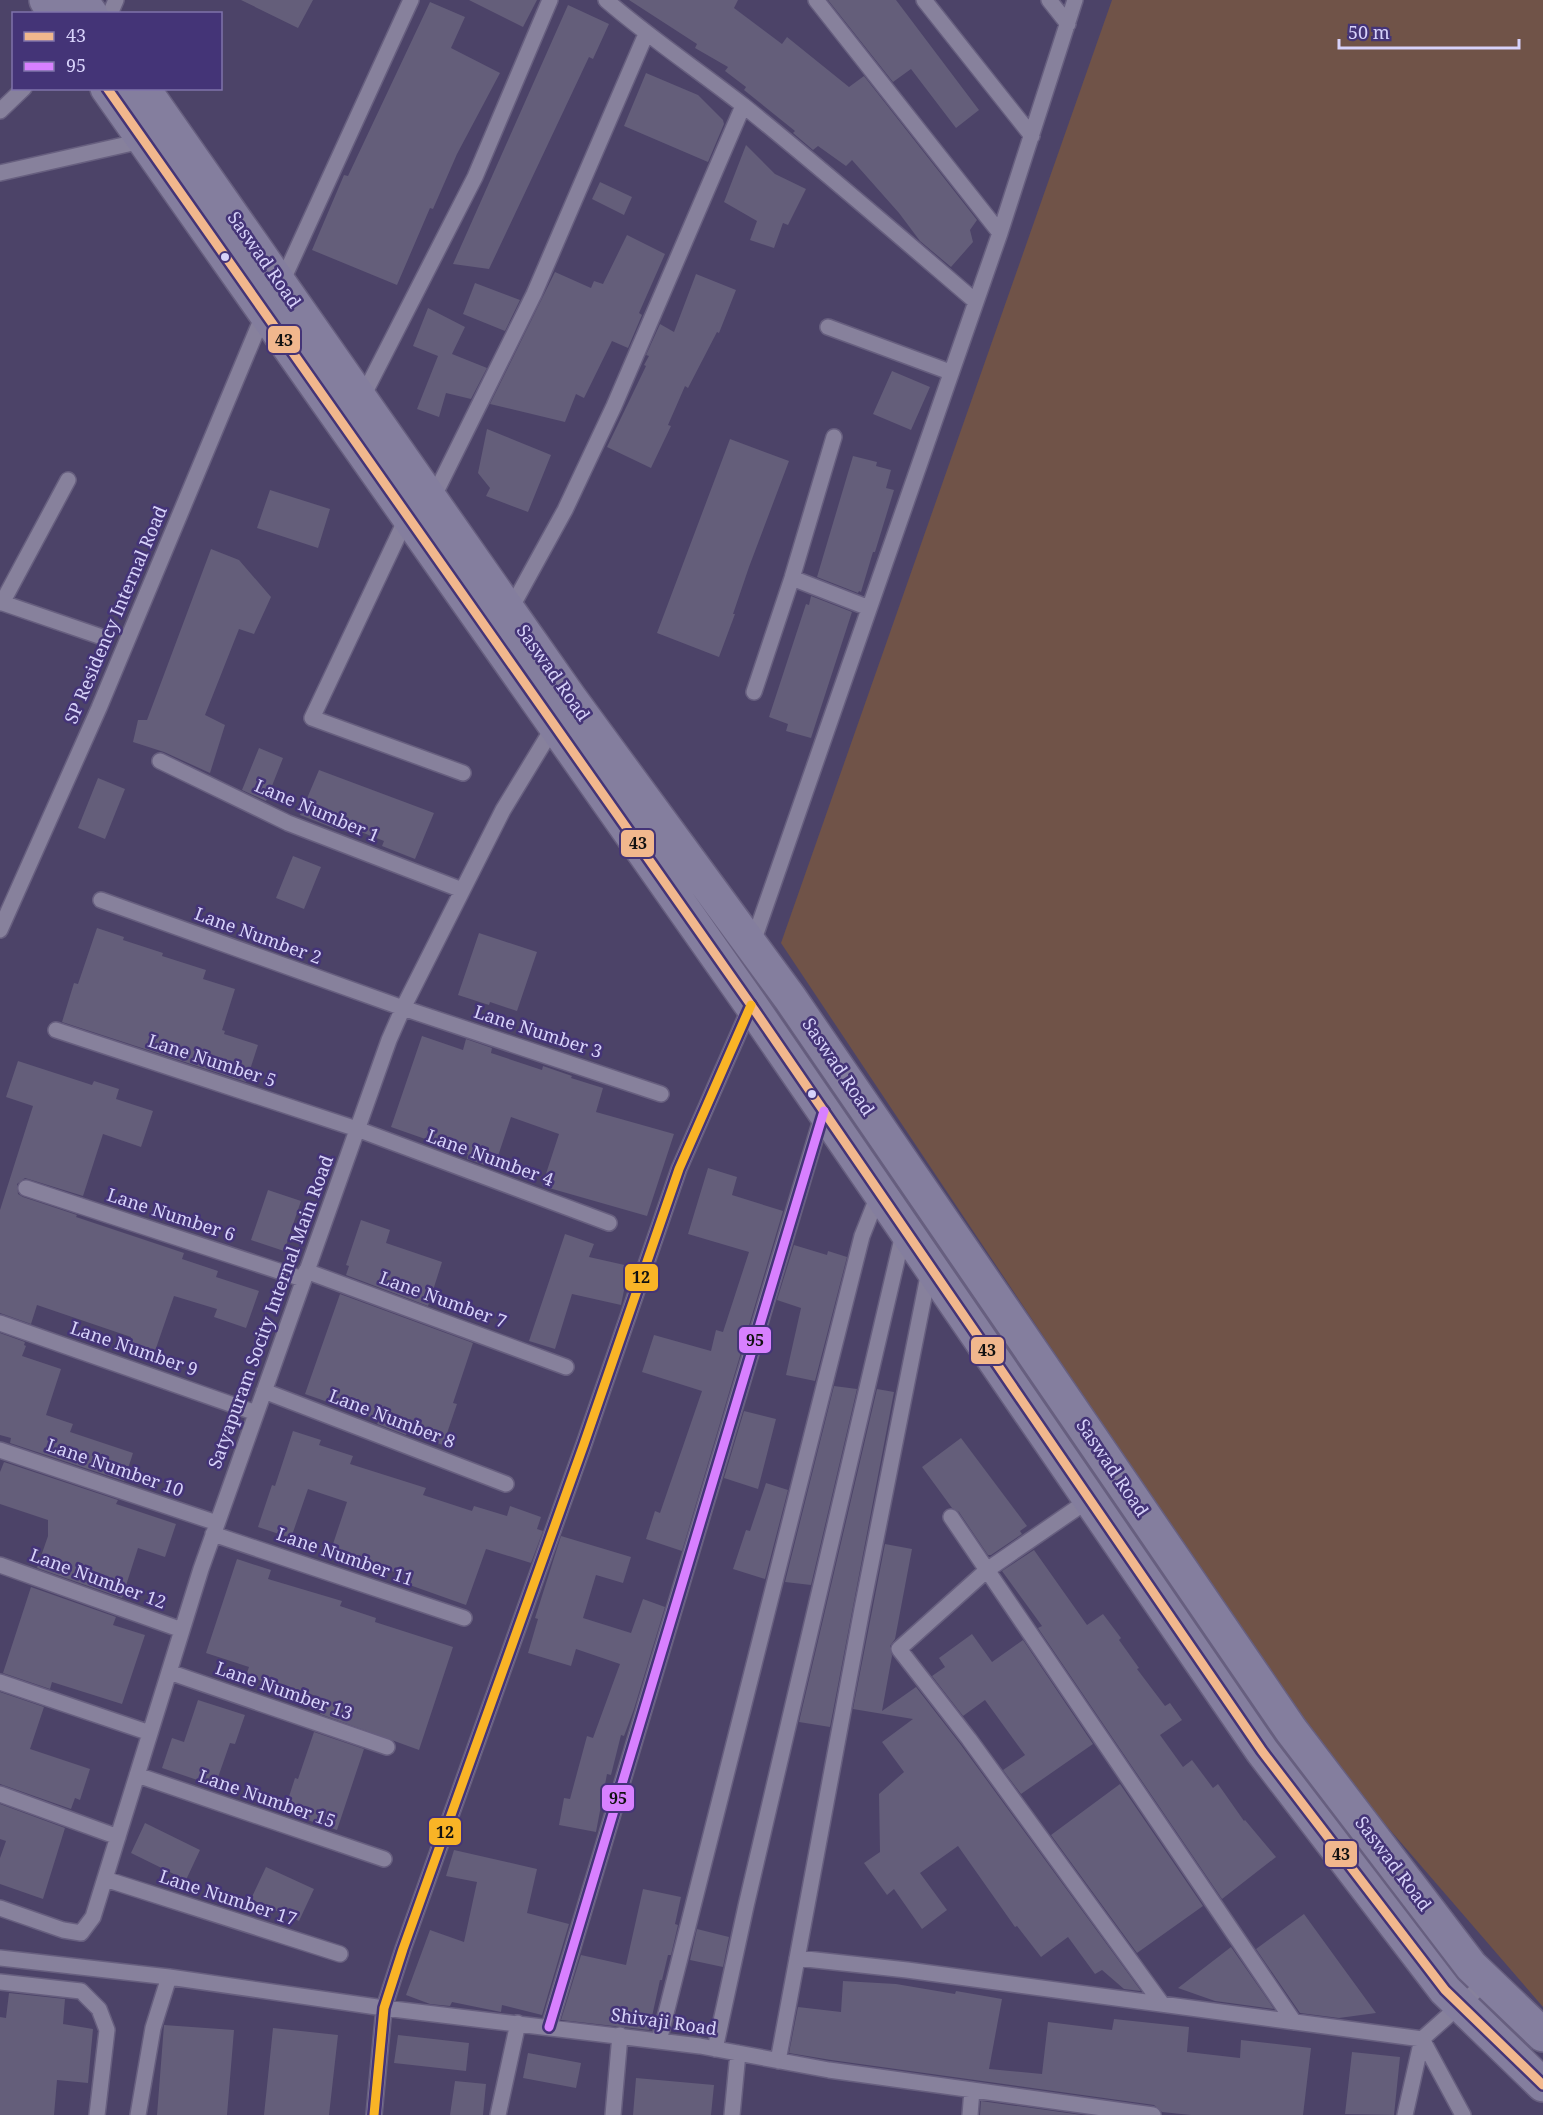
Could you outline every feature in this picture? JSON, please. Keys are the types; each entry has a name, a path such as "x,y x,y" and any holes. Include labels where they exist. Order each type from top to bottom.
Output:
{"highway":[{"path":"109,90 158,135"},
{"name":"Saswad Road","path":"144,90 158,135 193,212 264,314 419,509 510,612 797,1008 1291,1730 1464,1957 1543,2035"},
{"name":"Saswad Road","path":"158,135 281,284 361,400 419,509 554,726 751,1005 1262,1751 1445,1990 1543,2085"}],"street":[{"path":"281,284 411,0"},
{"path":"361,400 474,177 550,0"},
{"path":"606,0 646,34 743,106 825,172 975,301"},
{"path":"816,0 1000,233"},
{"path":"924,0 1032,136"},
{"path":"1049,0 1068,24"},
{"path":"752,946 1000,233 1075,0"},
{"path":"463,773 312,718 419,509 534,294 646,34"},
{"path":"0,111 22,90"},
{"path":"510,612 565,510 614,406 743,106"},
{"path":"0,173 158,135"},
{"name":"SP Residency Internal Road","path":"0,930 99,708 264,314"},
{"path":"828,327 950,372"},
{"path":"754,692 792,578 834,437"},
{"path":"68,480 1,603 99,636"},
{"path":"792,578 869,608"},
{"name":"Satyapuram Socity Internal Main Road","path":"0,1908 63,1930 81,1933 93,1917 215,1528 357,1129 403,1008 503,810 554,726"},
{"name":"Lane Number 1","path":"159,761 288,823 462,890"},
{"name":"Lane Number 2","path":"101,900 403,1008"},
{"path":"374,2115 384,2008 428,1876 584,1443 679,1169 751,1005"},
{"name":"Lane Number 3","path":"403,1008 661,1094"},
{"name":"Lane Number 5","path":"56,1030 357,1129"},
{"path":"549,2027 824,1111"},
{"name":"Lane Number 4","path":"357,1129 609,1223"},
{"name":"Lane Number 6","path":"26,1188 305,1275"},
{"path":"659,2041 859,1247 879,1192"},
{"path":"715,2049 746,1906 904,1228"},
{"path":"778,2061 860,1621 930,1266"},
{"name":"Lane Number 7","path":"305,1275 566,1367"},
{"name":"Lane Number 9","path":"0,1323 256,1413"},
{"name":"Lane Number 8","path":"264,1390 506,1484"},
{"name":"Lane Number 10","path":"0,1450 215,1528"},
{"path":"1089,1499 987,1570 899,1649 969,1739 1162,2004"},
{"path":"951,1517 1294,2022"},
{"name":"Lane Number 11","path":"215,1528 464,1618"},
{"name":"Lane Number 12","path":"0,1565 182,1630"},
{"name":"Lane Number 13","path":"169,1672 387,1747"},
{"path":"0,1682 150,1734"},
{"name":"Lane Number 15","path":"137,1776 384,1859"},
{"path":"0,1794 118,1837"},
{"name":"Lane Number 17","path":"105,1879 340,1954"},
{"name":"Shivaji Road","path":"0,1958 169,1977 384,2008 620,2035 715,2049 829,2070 1153,2115"},
{"path":"797,1958 907,1970 1422,2039"},
{"path":"138,2115 153,2028 169,1977"},
{"path":"1405,2115 1422,2039 1487,1981"},
{"path":"0,1982 81,1991 99,2009 106,2030 97,2115"},
{"path":"498,2115 518,2023"},
{"path":"613,2115 620,2035"},
{"path":"1422,2039 1463,2115"},
{"path":"732,2115 738,2053"},
{"path":"970,2115 972,2090"}],"shaded area":[{"path":"1112,0 1543,0 1543,2007 1314,1742 781,943"}],"building":[{"path":"241,0 313,0 298,28"},
{"path":"469,0 537,0 523,27"},
{"path":"629,0 738,0 734,8 782,44 787,37 849,87 864,76 977,220 970,230 973,242 951,267 920,241 899,213 852,160 846,166 818,146 813,150 793,133 795,131 744,90 746,87 725,71 728,67 695,48 697,44"},
{"path":"828,0 896,0 979,110 956,128 911,69 893,82"},
{"path":"430,2 465,17 451,48 500,73 457,154 433,209 430,208 397,285 312,250 344,175 348,176"},
{"path":"568,5 609,24 593,59 589,57 489,269 453,264"},
{"path":"646,73 698,95 723,120 724,124 708,162 624,126"},
{"path":"746,145 775,174 806,189 788,225 783,223 774,248 750,240 757,221 724,202"},
{"path":"600,182 632,197 624,215 592,199"},
{"path":"627,235 665,254 639,313 642,315 628,348 612,341 584,398 576,394 565,422 490,404 555,272 591,288 594,281 603,284"},
{"path":"696,274 736,290 719,333 717,332 688,388 685,386 668,425 671,426 651,468 607,447 646,366 644,365 649,356 646,355 660,324 674,332"},
{"path":"475,283 520,300 505,331 463,314"},
{"path":"428,308 465,327 452,354 487,368 471,399 446,393 439,417 417,409 438,356 413,346"},
{"path":"892,371 930,387 911,430 873,414"},
{"path":"487,429 551,455 528,512 486,496 490,488 478,473"},
{"path":"730,439 789,461 749,567 719,657 657,633"},
{"path":"853,456 877,462 876,466 891,470 886,488 894,490 875,552 873,552 861,592 858,593 817,577"},
{"path":"270,490 330,509 318,548 257,528"},
{"path":"211,549 239,560 271,597 254,634 239,629 205,715 225,725 210,773 164,752 133,742 138,720 147,720"},
{"path":"811,596 852,612 811,738 786,731 788,724 769,717 806,604 809,605"},
{"path":"259,748 283,758 266,801 242,790"},
{"path":"319,770 434,813 415,859 382,846 384,841 338,823 336,829 300,815"},
{"path":"98,778 125,789 105,839 78,828"},
{"path":"293,856 321,867 304,909 276,898"},
{"path":"97,928 124,937 123,940 163,953 162,956 206,970 203,979 235,989 222,1030 225,1031 224,1034 258,1045 246,1082 62,1022 74,983 78,984"},
{"path":"479,933 537,952 517,1011 458,995"},
{"path":"422,1036 463,1050 466,1039 492,1048 491,1053 542,1070 543,1066 603,1088 596,1112 674,1134 647,1216 542,1186 559,1134 511,1117 494,1168 467,1159 468,1154 391,1127"},
{"path":"18,1061 92,1085 94,1081 119,1089 116,1099 153,1111 141,1147 103,1134 83,1196 25,1178 17,1184 18,1194 77,1215 76,1217 184,1253 182,1259 218,1271 216,1277 259,1291 246,1328 214,1317 217,1309 174,1296 154,1354 128,1345 131,1337 37,1305 31,1324 0,1313 0,1210 33,1106 6,1097"},
{"path":"708,1168 737,1177 732,1195 783,1211 682,1551 646,1539 655,1511 660,1513 702,1391 642,1372 654,1335 711,1351 716,1330 723,1332 749,1252 688,1234"},
{"path":"268,1190 301,1201 284,1251 251,1240"},
{"path":"361,1220 390,1230 386,1243 442,1262 428,1306 346,1275 349,1266 346,1265"},
{"path":"565,1234 594,1244 589,1257 629,1266 621,1305 572,1294 555,1349 529,1341"},
{"path":"794,1245 827,1255 828,1251 847,1257 815,1381 786,1375 801,1308 777,1300"},
{"path":"340,1294 473,1343 453,1403 457,1404 443,1445 407,1433 406,1435 377,1424 379,1420 305,1394"},
{"path":"0,1333 25,1342 26,1346 22,1356 61,1369 46,1415 73,1424 70,1432 133,1453 124,1481 10,1443 11,1438 0,1435"},
{"path":"834,1386 857,1389 811,1585 785,1582"},
{"path":"877,1389 894,1392 830,1727 799,1722"},
{"path":"744,1411 776,1419 758,1489 724,1478"},
{"path":"293,1431 321,1440 319,1445 353,1456 350,1464 426,1488 423,1495 472,1511 474,1506 507,1516 510,1506 541,1517 537,1529 543,1531 531,1563 486,1549 466,1605 404,1583 406,1576 331,1550 347,1502 308,1489 291,1538 258,1527 272,1485 275,1486"},
{"path":"961,1438 1027,1526 1020,1531 1022,1534 991,1555 988,1555 959,1512 952,1508 922,1467"},
{"path":"4,1462 118,1500 116,1504 176,1524 165,1557 138,1548 122,1598 37,1568 48,1536 48,1520 0,1504 0,1472"},
{"path":"766,1483 788,1490 765,1579 733,1569 746,1530 750,1531"},
{"path":"561,1536 631,1557 623,1583 596,1575 583,1618 631,1633 643,1599 665,1607 634,1709 624,1736 621,1735 611,1775 607,1774 596,1832 559,1825 564,1798 570,1799 587,1736 593,1738 620,1664 576,1649 571,1666 528,1653 538,1619 535,1618"},
{"path":"885,1544 912,1549 895,1639 890,1646 892,1656 882,1711 916,1687 1141,1991 1124,1989 1102,1970 1095,1974 1068,1937 1041,1957 1017,1926 1015,1927 958,1846 920,1873 947,1910 922,1929 894,1889 887,1895 864,1863 880,1852 879,1794 904,1772 882,1742 913,1719 853,1709"},
{"path":"1034,1550 1087,1625 1103,1614 1121,1638 1119,1640 1139,1668 1137,1669 1165,1706 1170,1703 1182,1720 1160,1735 1183,1767 1192,1760 1213,1788 1218,1784 1244,1821 1276,1857 1222,1899 1038,1628 1042,1626 1002,1571"},
{"path":"237,1559 271,1570 268,1579 342,1601 340,1606 376,1618 375,1622 453,1647 419,1750 320,1714 321,1709 316,1707 319,1697 278,1683 277,1686 246,1676 249,1667 206,1653"},
{"path":"31,1587 116,1617 113,1625 145,1635 122,1704 52,1682 50,1689 3,1673"},
{"path":"972,1634 992,1662 1023,1640 1093,1744 1021,1794 1003,1770 1025,1755 985,1700 963,1716 932,1676 945,1667 939,1658"},
{"path":"0,1692 44,1707 30,1749 90,1769 80,1800 75,1798 71,1809 0,1784"},
{"path":"198,1700 245,1715 235,1744 230,1743 215,1786 162,1768 172,1738 184,1742"},
{"path":"314,1732 364,1749 337,1830 284,1812"},
{"path":"1120,1784 1203,1906 1137,1953 1051,1835"},
{"path":"0,1804 65,1828 43,1899 0,1884 0,1858 6,1841 0,1839"},
{"path":"145,1823 200,1850 186,1880 131,1853"},
{"path":"454,1850 537,1869 527,1913 569,1924 542,2015 502,2005 501,2012 452,2002 450,2006 430,2004 406,1995 430,1930 464,1942 477,1882 446,1876"},
{"path":"266,1867 314,1889 299,1921 251,1899"},
{"path":"643,1889 681,1897 675,1924 678,1925 671,1955 668,1955 662,1980 660,1980 649,2030 561,2020 581,1955 626,1965"},
{"path":"1304,1914 1376,2013 1339,2018 1300,2013 1256,1949"},
{"path":"697,1929 729,1937 723,1967 690,1960"},
{"path":"1231,1947 1274,2009 1215,2001 1178,1988"},
{"path":"843,1981 896,1984 1002,1999 989,2069 1042,2074 1048,2022 1112,2030 1114,2019 1189,2027 1187,2052 1240,2058 1241,2040 1311,2048 1303,2115 1191,2115 1162,2112 1154,2105 789,2053 798,2007 841,2012"},
{"path":"9,1993 65,1999 63,2024 93,2029 88,2083 57,2080 54,2115 0,2115 0,2017 6,2018"},
{"path":"164,2025 234,2030 227,2115 157,2115"},
{"path":"273,2028 338,2035 329,2115 264,2115"},
{"path":"398,2035 469,2043 466,2071 394,2063"},
{"path":"1352,2052 1400,2057 1394,2115 1345,2114"},
{"path":"528,2053 581,2063 576,2088 523,2078"},
{"path":"636,2078 714,2085 711,2115 633,2115"},
{"path":"455,2081 486,2084 483,2115 450,2115"},
{"path":"981,2101 1082,2115 980,2115"}],"transit line":[{"name":"43","path":"108,90 751,1005 1262,1751 1445,1990 1543,2085"},
{"name":"12","path":"374,2115 384,2008 403,1949 584,1444 679,1169 751,1005"},
{"name":"95","path":"549,2027 824,1111"}]}
